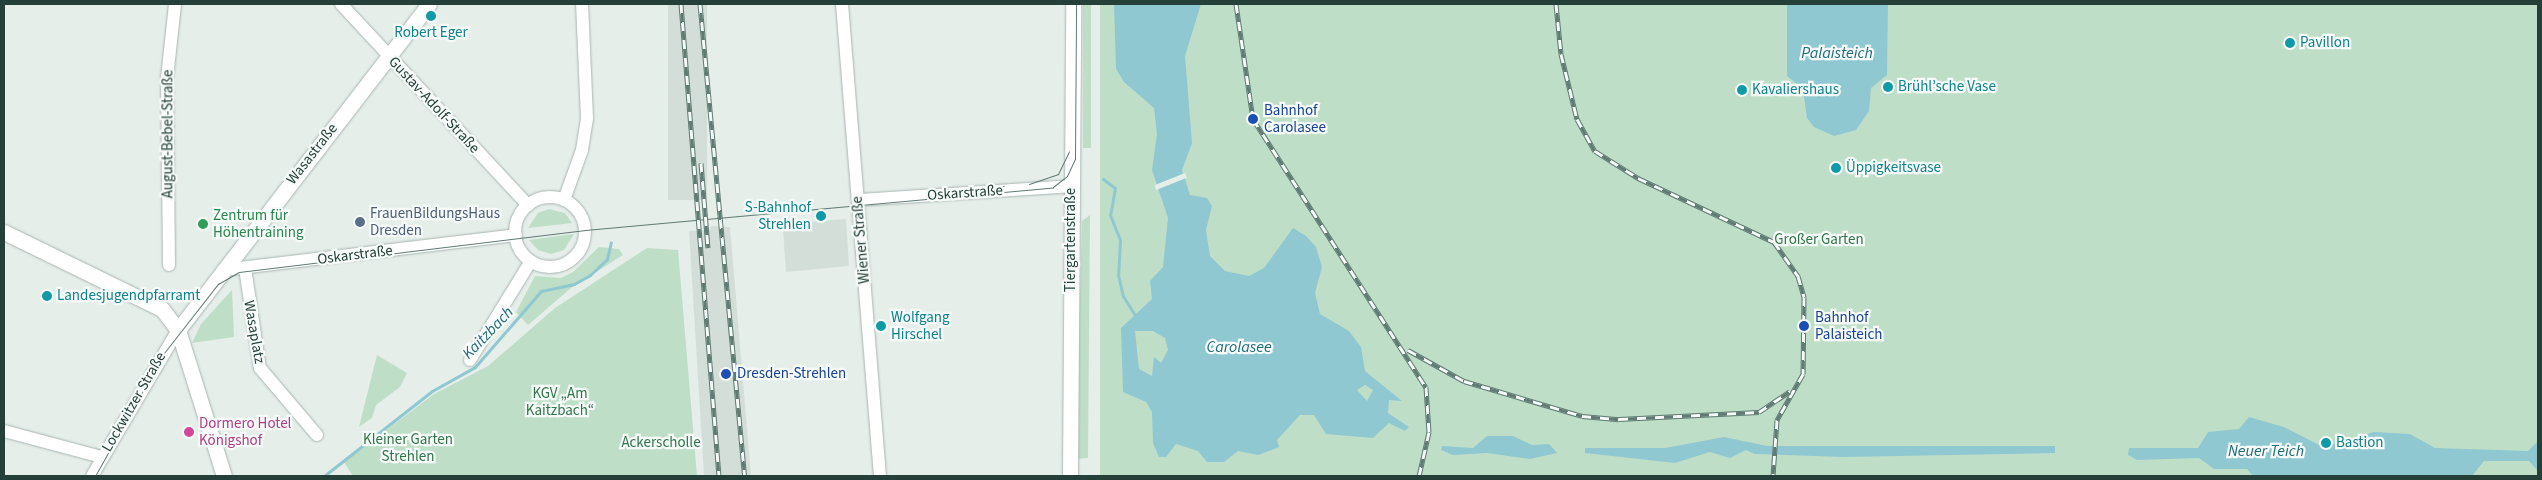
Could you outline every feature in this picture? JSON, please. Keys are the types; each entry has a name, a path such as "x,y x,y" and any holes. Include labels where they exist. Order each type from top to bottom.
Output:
{"street":[{"name":"August-Bebel-Straße","path":"169,265 167,78 175,4"},
{"name":"Gustav-Adolf-Straße","path":"341,4 528,206"},
{"name":"Wasastraße","path":"178,330 429,4"},
{"path":"564,200 582,150 587,118 582,4"},
{"name":"Wiener Straße","path":"842,4 880,476"},
{"name":"Tiergartenstraße","path":"1070,476 1073,4"},
{"name":"Oskarstraße","path":"858,200 1072,186"},
{"path":"545,197 564,200 584,223 580,251 563,264 531,261 516,236 517,222 528,206 545,197"},
{"path":"4,232 156,305 178,330 224,476"},
{"name":"Oskarstraße","path":"223,270 516,236"},
{"path":"470,360 531,261"},
{"name":"Wasaplatz","path":"245,268 257,361 317,435"},
{"name":"Lockwitzer Straße","path":"92,476 178,330"},
{"path":"4,431 102,457"}],"shaded area":[{"path":"668,4 707,4 707,200 668,200"},
{"path":"846,219 849,266 786,272 783,230 796,229 796,223"},
{"path":"711,226 730,227 751,476 704,476 689,231 710,230"}],"green space":[{"path":"1083,4 1091,4 1091,148 1083,148"},
{"name":"Großer Garten","path":"1100,4 2538,4 2538,476 1100,476"},
{"path":"549,209 565,213 572,223 528,228 538,213"},
{"path":"1090,215 1088,458 1076,459 1082,221"},
{"path":"574,234 564,250 551,254 538,250 529,240"},
{"path":"599,247 619,249 623,255 571,288 528,325 516,312 535,276 561,278 573,272"},
{"name":"KGV „Am Kaitzbach“","path":"647,248 678,250 697,476 353,476 344,462 434,394 488,366 555,308"},
{"path":"232,290 234,337 192,343 201,324"},
{"path":"377,355 407,373 400,387 376,405 372,418 359,427"}],"water":[{"name":"Carolasee","path":"1114,4 1201,4 1185,56 1192,143 1182,170 1190,195 1207,198 1212,206 1206,230 1210,256 1225,271 1249,276 1264,268 1293,228 1306,236 1316,247 1322,267 1315,293 1320,314 1349,331 1361,347 1365,371 1402,401 1389,400 1388,413 1409,427 1405,431 1389,423 1373,438 1326,434 1314,415 1300,415 1277,440 1279,447 1258,455 1238,451 1224,462 1207,462 1198,451 1176,444 1166,457 1159,457 1153,443 1152,412 1146,402 1123,392 1121,328 1152,299 1150,281 1163,267 1168,218 1152,170 1157,134 1154,108 1124,82 1116,69","holes":["1135,331 1153,331 1165,338 1168,350 1161,363 1154,357 1152,376 1139,369","1365,385 1373,390 1367,401 1357,390"]},
{"name":"Palaisteich","path":"1787,4 1888,4 1887,75 1871,88 1869,111 1856,130 1834,136 1814,127 1807,118 1803,89 1787,76"},
{"name":"Neuer Teich","path":"2249,417 2284,427 2323,447 2374,432 2410,434 2435,448 2528,451 2538,441 2538,471 2529,461 2484,461 2472,476 2253,476 2247,469 2214,469 2199,458 2137,460 2128,455 2129,448 2198,448 2208,432 2239,429"},
{"path":"1487,436 1513,436 1532,445 1549,444 1557,453 1530,459 1487,453 1453,455 1441,450 1442,446 1473,448"},
{"path":"1724,437 1767,446 2055,446 2055,453 1844,457 1755,454 1746,450 1730,458 1710,452 1675,463 1585,453 1585,448 1665,448"}],"pier":[{"path":"1185,173 1187,178 1156,190 1154,185"}],"waterway":[{"name":"Kaitzbach","path":"1103,179 1115,188 1110,215 1120,240 1118,275 1123,296 1136,317"},
{"name":"Kaitzbach","path":"324,476 432,391 475,367 541,291 574,284 590,275 607,259 611,242"}],"tram line":[{"path":"95,476 164,353 218,284 239,272 585,230 1053,187 1067,176 1075,159 1076,4"},
{"path":"1029,184 1058,174 1069,151"},
{"path":"937,192 1004,186"}],"railway":[{"path":"681,4 719,476"},
{"path":"700,4 745,476"},
{"path":"1236,4 1253,119 1426,387 1429,432 1419,476"},
{"path":"1556,4 1561,54 1577,119 1595,151 1638,178 1774,242 1798,276 1804,297 1803,374 1777,420 1773,476"},
{"path":"701,163 708,248"},
{"path":"1408,350 1464,381 1582,416 1619,419 1759,412 1790,391"}],"place":[{"name":"Robert Eger","path":"431,16"},
{"name":"Pavillon","path":"2290,43"},
{"name":"Brühl’sche Vase","path":"1888,87"},
{"name":"Kavaliershaus","path":"1742,90"},
{"name":"Bahnhof Carolasee","path":"1253,119"},
{"name":"Üppigkeitsvase","path":"1836,168"},
{"name":"S-Bahnhof Strehlen","path":"821,216"},
{"name":"FrauenBildungsHaus Dresden","path":"360,222"},
{"name":"Zentrum für Höhentraining","path":"203,224"},
{"name":"Landesjugendpfarramt","path":"47,296"},
{"name":"Wolfgang Hirschel","path":"881,326"},
{"name":"Bahnhof Palaisteich","path":"1804,326"},
{"name":"Dresden-Strehlen","path":"726,374"},
{"name":"Dormero Hotel Königshof","path":"189,432"},
{"name":"Bastion","path":"2326,443"}],"park label":[{"name":"Ackerscholle","path":"661,443"},
{"name":"Kleiner Garten Strehlen","path":"408,448"}]}
